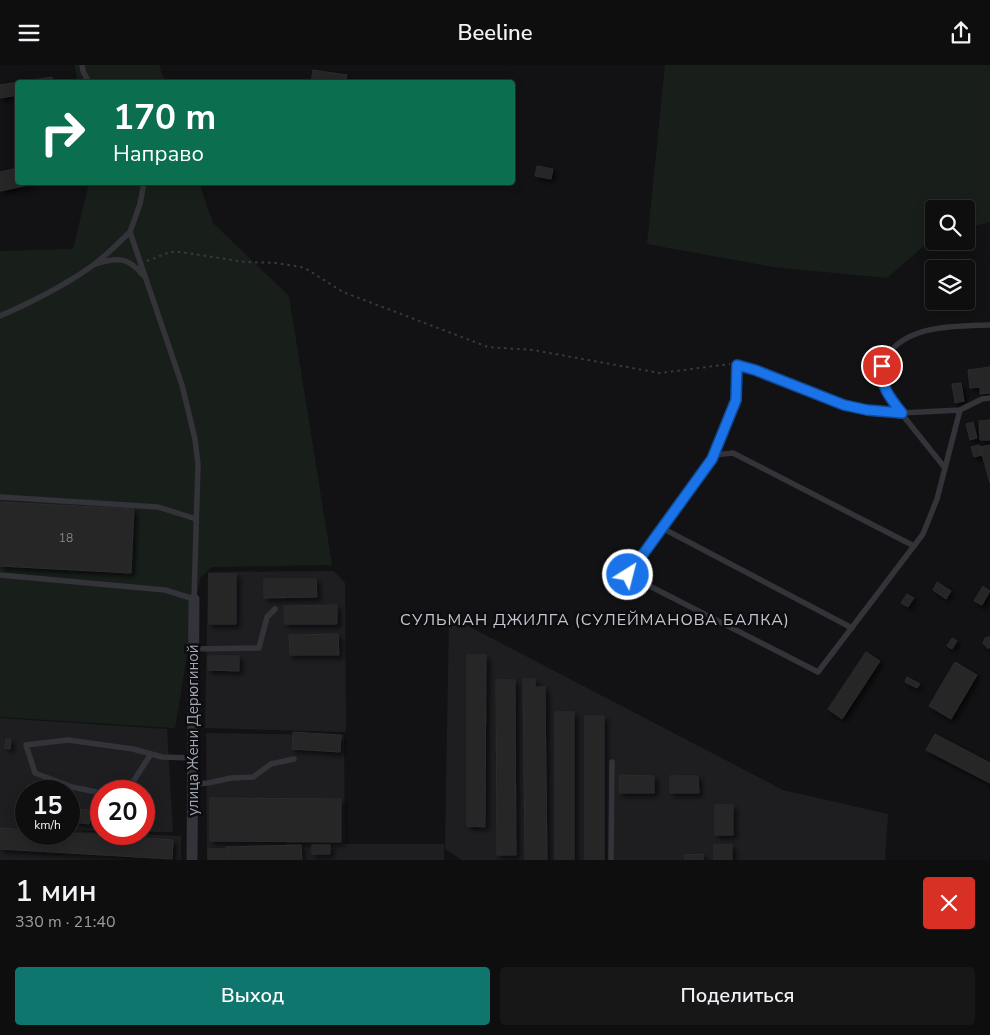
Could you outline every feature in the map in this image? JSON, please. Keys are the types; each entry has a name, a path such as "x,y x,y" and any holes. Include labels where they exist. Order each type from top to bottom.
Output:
{"street":[{"name":"улица Жени Дерюгиной","path":"192,860 194,599"}],"lane":[{"path":"82,65 88,80"},
{"path":"0,316 39,298 73,279 94,264 130,232 140,204 144,185"},
{"path":"0,575 164,590 194,599 198,465 195,439 182,385 130,232"},
{"path":"94,264 111,259 125,260 136,267 146,278"},
{"path":"945,468 886,393 881,375 882,366 894,347 916,333 935,328 990,325"},
{"path":"960,410 937,499 923,533 818,672 628,575 714,455 736,400 737,365 755,370 844,405 867,410 902,413 960,410 982,399 990,398"},
{"path":"714,455 733,453 914,546"},
{"path":"0,497 158,507 196,519"},
{"path":"662,528 852,628"},
{"path":"193,649 259,648 266,617 275,609"},
{"path":"90,791 72,787 35,773 26,745 68,740 133,749 162,757 193,758"},
{"path":"134,780 151,754"},
{"path":"194,784 231,778 253,777 271,764 294,759"},
{"path":"611,860 612,761"}],"path":[{"path":"141,264 165,254 181,251 245,263 276,263 300,267 343,292 488,347 532,350 660,373 718,365 737,365"}],"shaded area":[{"path":"74,65 159,65 164,80 78,80"},
{"path":"665,65 990,65 990,222 975,226 975,200 925,200 925,245 887,278 773,267 647,244"},
{"path":"89,185 200,185 213,223 289,296 332,565 212,567 200,578 175,728 0,717 0,251 73,249"},
{"path":"334,571 345,583 346,732 205,728 208,572"},
{"path":"449,616 783,790 888,814 885,860 462,860 445,849"},
{"path":"0,718 167,729 173,832 155,832 155,780 90,780 90,831 80,830 80,780 15,780 15,845 80,845 80,831 90,832 90,845 155,845 155,835 181,836 181,860 0,860"},
{"path":"206,733 344,735 345,844 444,844 444,860 207,860"}],"building":[{"path":"313,70 347,75 346,80 311,80"},
{"path":"52,77 52,80 32,80"},
{"path":"15,83 15,96 0,98 0,85"},
{"path":"537,166 553,169 551,179 535,176"},
{"path":"15,169 15,185 28,185 0,191 0,172"},
{"path":"990,367 990,393 980,394 980,387 970,388 968,370"},
{"path":"961,383 964,401 955,403 952,384"},
{"path":"990,420 990,440 980,440 979,421"},
{"path":"973,422 977,438 970,440 966,424"},
{"path":"979,445 982,455 974,457 971,447"},
{"path":"990,445 990,483 980,447"},
{"path":"0,502 134,509 131,573 0,566"},
{"path":"209,574 236,574 236,624 209,624"},
{"path":"264,579 316,579 317,597 264,598"},
{"path":"937,582 951,591 946,599 933,590"},
{"path":"983,586 990,591 982,605 974,601"},
{"path":"907,594 914,598 908,607 901,603"},
{"path":"337,605 337,624 285,624 284,606"},
{"path":"338,634 339,655 290,655 289,635"},
{"path":"990,637 990,648 987,648 983,643 985,638"},
{"path":"952,638 957,641 952,649 947,646"},
{"path":"866,652 880,661 842,719 828,709"},
{"path":"467,655 486,655 485,827 467,826"},
{"path":"208,656 239,656 239,671 208,670"},
{"path":"955,662 977,675 951,719 929,706"},
{"path":"907,677 920,684 917,688 905,682"},
{"path":"523,679 535,679 535,687 545,687 547,860 525,860"},
{"path":"496,680 515,680 516,855 497,855"},
{"path":"555,712 574,712 574,860 555,860"},
{"path":"585,716 604,716 604,860 585,860"},
{"path":"293,732 341,735 340,752 292,749"},
{"path":"935,734 990,763 990,783 926,750"},
{"path":"6,739 11,739 10,749 5,748"},
{"path":"620,775 654,776 654,793 619,793"},
{"path":"670,776 698,776 699,793 670,793"},
{"path":"210,798 341,799 341,842 210,841"},
{"path":"715,805 733,805 733,835 715,835"},
{"path":"80,809 90,810 89,824 80,823"},
{"path":"0,828 15,829 15,845 80,845 80,834 90,834 90,845 155,845 155,839 173,840 172,859 0,849"},
{"path":"301,845 302,860 227,860 226,847"},
{"path":"312,845 330,845 330,854 312,854"},
{"path":"714,845 732,845 732,860 714,860"},
{"path":"208,849 225,849 225,860 208,860"},
{"path":"703,854 703,860 685,860 685,855"}],"district":[{"name":"СУЛЬМАН ДЖИЛГА (СУЛЕЙМАНОВА БАЛКА)","path":"595,620"}],"route":[{"path":"628,575 712,459 736,400 737,365 755,370 844,405 867,410 902,413 886,393 881,375 882,366"}]}
